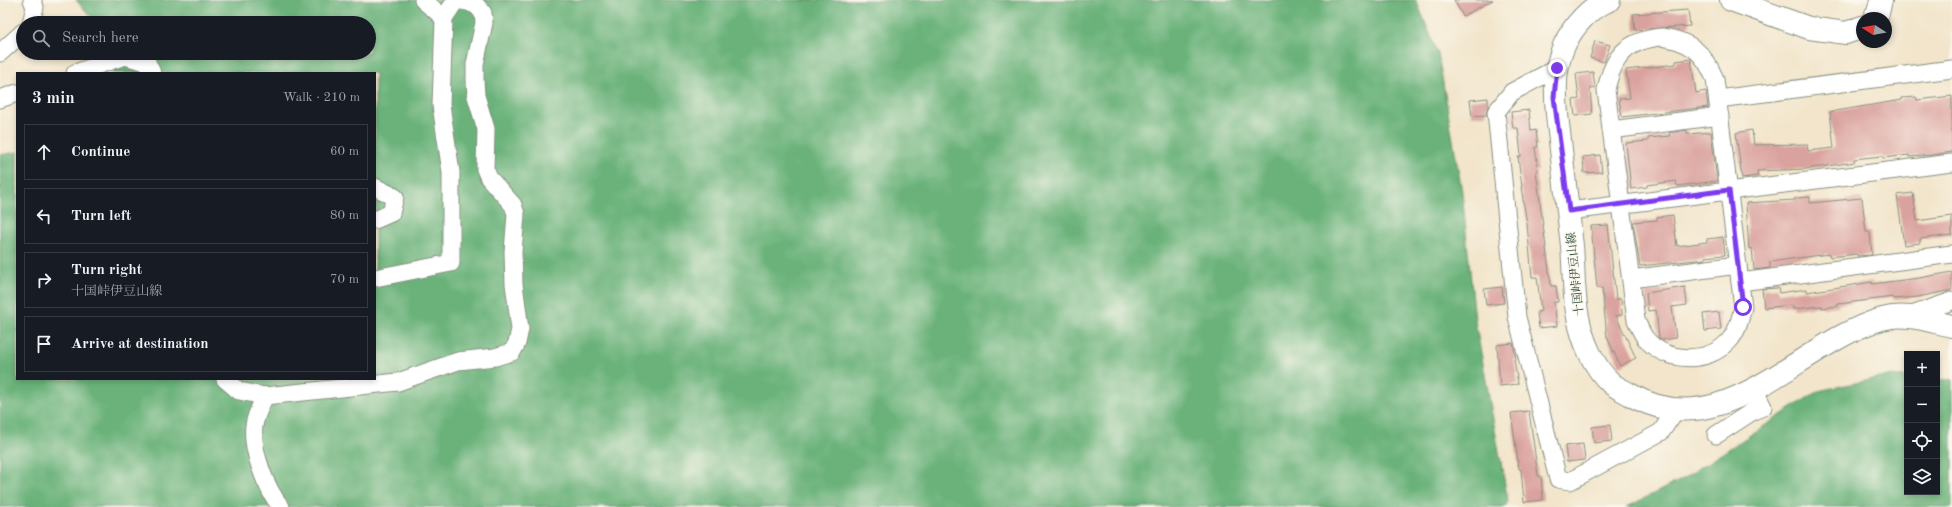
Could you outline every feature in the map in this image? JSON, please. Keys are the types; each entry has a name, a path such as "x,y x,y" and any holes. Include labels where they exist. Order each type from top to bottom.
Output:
{"main road":[{"name":"十国峠伊豆山線","path":"1609,0 1590,11 1568,35 1557,68 1554,97 1569,211 1578,317 1591,357 1611,383 1645,403 1676,410 1706,408 1723,404 1754,389 1859,327 1884,318 1909,316 1952,326"},
{"path":"1731,0 1809,28 1846,33 1856,29"},
{"path":"1878,12 1881,0"}],"street":[{"path":"32,0 35,7 33,16"},
{"path":"423,0 444,18"},
{"path":"225,380 239,391 265,396 398,382 458,361 495,357 512,352 517,343 520,329 514,284 513,252 516,214 513,205 489,178 485,169 486,129 476,96 475,64 484,23 483,13 477,6 468,2 456,0 444,18 441,105 451,172 451,262 376,278"},
{"path":"1662,37 1677,39 1691,45 1710,67 1715,79 1719,107 1743,307 1739,325 1729,340 1719,349 1704,355 1687,358 1664,352 1646,340 1636,320 1611,130 1606,90 1609,72 1621,54 1633,43 1647,38 1662,37"},
{"path":"0,53 16,38"},
{"path":"78,72 113,60"},
{"path":"140,60 147,62 152,72"},
{"path":"1557,68 1512,92 1496,112 1517,317 1558,479 1570,481 1662,432 1676,410"},
{"path":"1611,130 1719,107 1952,69"},
{"path":"0,99 16,93"},
{"path":"1569,211 1621,203 1952,163"},
{"path":"376,188 395,197 391,213 376,220"},
{"path":"1740,282 1952,254"},
{"path":"1631,279 1738,265"},
{"path":"1909,316 1952,301"},
{"path":"1716,435 1753,411 1763,407 1754,389"},
{"path":"265,396 254,425 254,442 267,485 281,507"}],"green space":[{"path":"76,0 1416,0 1438,54 1462,192 1475,320 1508,501 1505,507 0,507 0,155 16,152 16,380 376,380 376,72 114,72 111,60 376,60 376,16 91,16"},
{"path":"1888,376 1904,377 1904,495 1940,495 1940,379 1952,380 1952,507 1627,507 1681,480 1818,391"}],"building":[{"path":"1454,0 1493,0 1463,16"},
{"path":"1688,10 1690,26 1635,30 1633,14"},
{"path":"1595,41 1610,45 1604,62 1590,58"},
{"path":"1691,59 1696,93 1706,91 1708,107 1622,117 1619,99 1630,98 1626,70 1676,64 1676,61"},
{"path":"1593,72 1595,88 1590,88 1592,114 1575,116 1573,100 1579,99 1576,74"},
{"path":"1952,96 1952,152 1909,157 1909,155 1883,158 1882,156 1854,159 1855,162 1806,169 1757,171 1758,176 1742,178 1736,133 1752,130 1754,145 1807,144 1808,151 1834,148 1830,112 1902,100 1902,98 1916,97 1917,100"},
{"path":"1488,98 1486,115 1472,116 1470,100"},
{"path":"1529,110 1531,131 1536,130 1538,147 1535,147 1538,171 1536,171 1551,286 1556,286 1558,302 1554,302 1557,326 1539,328 1537,312 1541,311 1537,277 1532,277 1518,157 1521,156 1518,128 1513,128 1511,112"},
{"path":"1686,130 1688,134 1711,132 1717,181 1677,186 1676,181 1631,189 1626,143 1648,141 1648,138 1670,136 1669,133"},
{"path":"1600,155 1602,172 1584,173 1583,157"},
{"path":"1913,193 1917,221 1952,216 1952,235 1920,239 1920,243 1904,245 1897,195"},
{"path":"1810,197 1810,203 1862,198 1866,232 1870,232 1872,255 1857,256 1857,254 1830,257 1829,254 1770,262 1770,268 1754,270 1752,248 1749,249 1746,203 1795,200 1795,198"},
{"path":"1673,215 1677,246 1707,242 1707,239 1723,237 1725,255 1705,257 1705,259 1640,266 1633,222 1657,220 1657,217"},
{"path":"1608,225 1616,299 1621,299 1622,315 1616,316 1636,358 1620,366 1607,337 1602,288 1597,288 1591,226"},
{"path":"1952,272 1952,290 1918,297 1894,299 1893,297 1838,304 1838,306 1822,308 1822,306 1793,309 1792,305 1764,308 1762,289 1778,288 1779,293 1807,289 1807,292 1872,282 1872,284 1919,278"},
{"path":"1502,287 1504,303 1486,305 1484,289"},
{"path":"1685,287 1687,305 1672,307 1676,338 1663,340 1659,338 1656,310 1648,311 1646,293"},
{"path":"1719,312 1721,329 1705,331 1703,314"},
{"path":"1513,343 1518,384 1500,386 1497,345"},
{"path":"1529,411 1538,476 1541,476 1543,500 1524,502 1521,469 1519,469 1511,413"},
{"path":"1610,425 1612,441 1594,443 1592,427"},
{"path":"1583,444 1585,460 1567,462 1565,446"}],"route":[{"path":"1557,68 1554,97 1569,211 1729,190 1743,307"}]}
